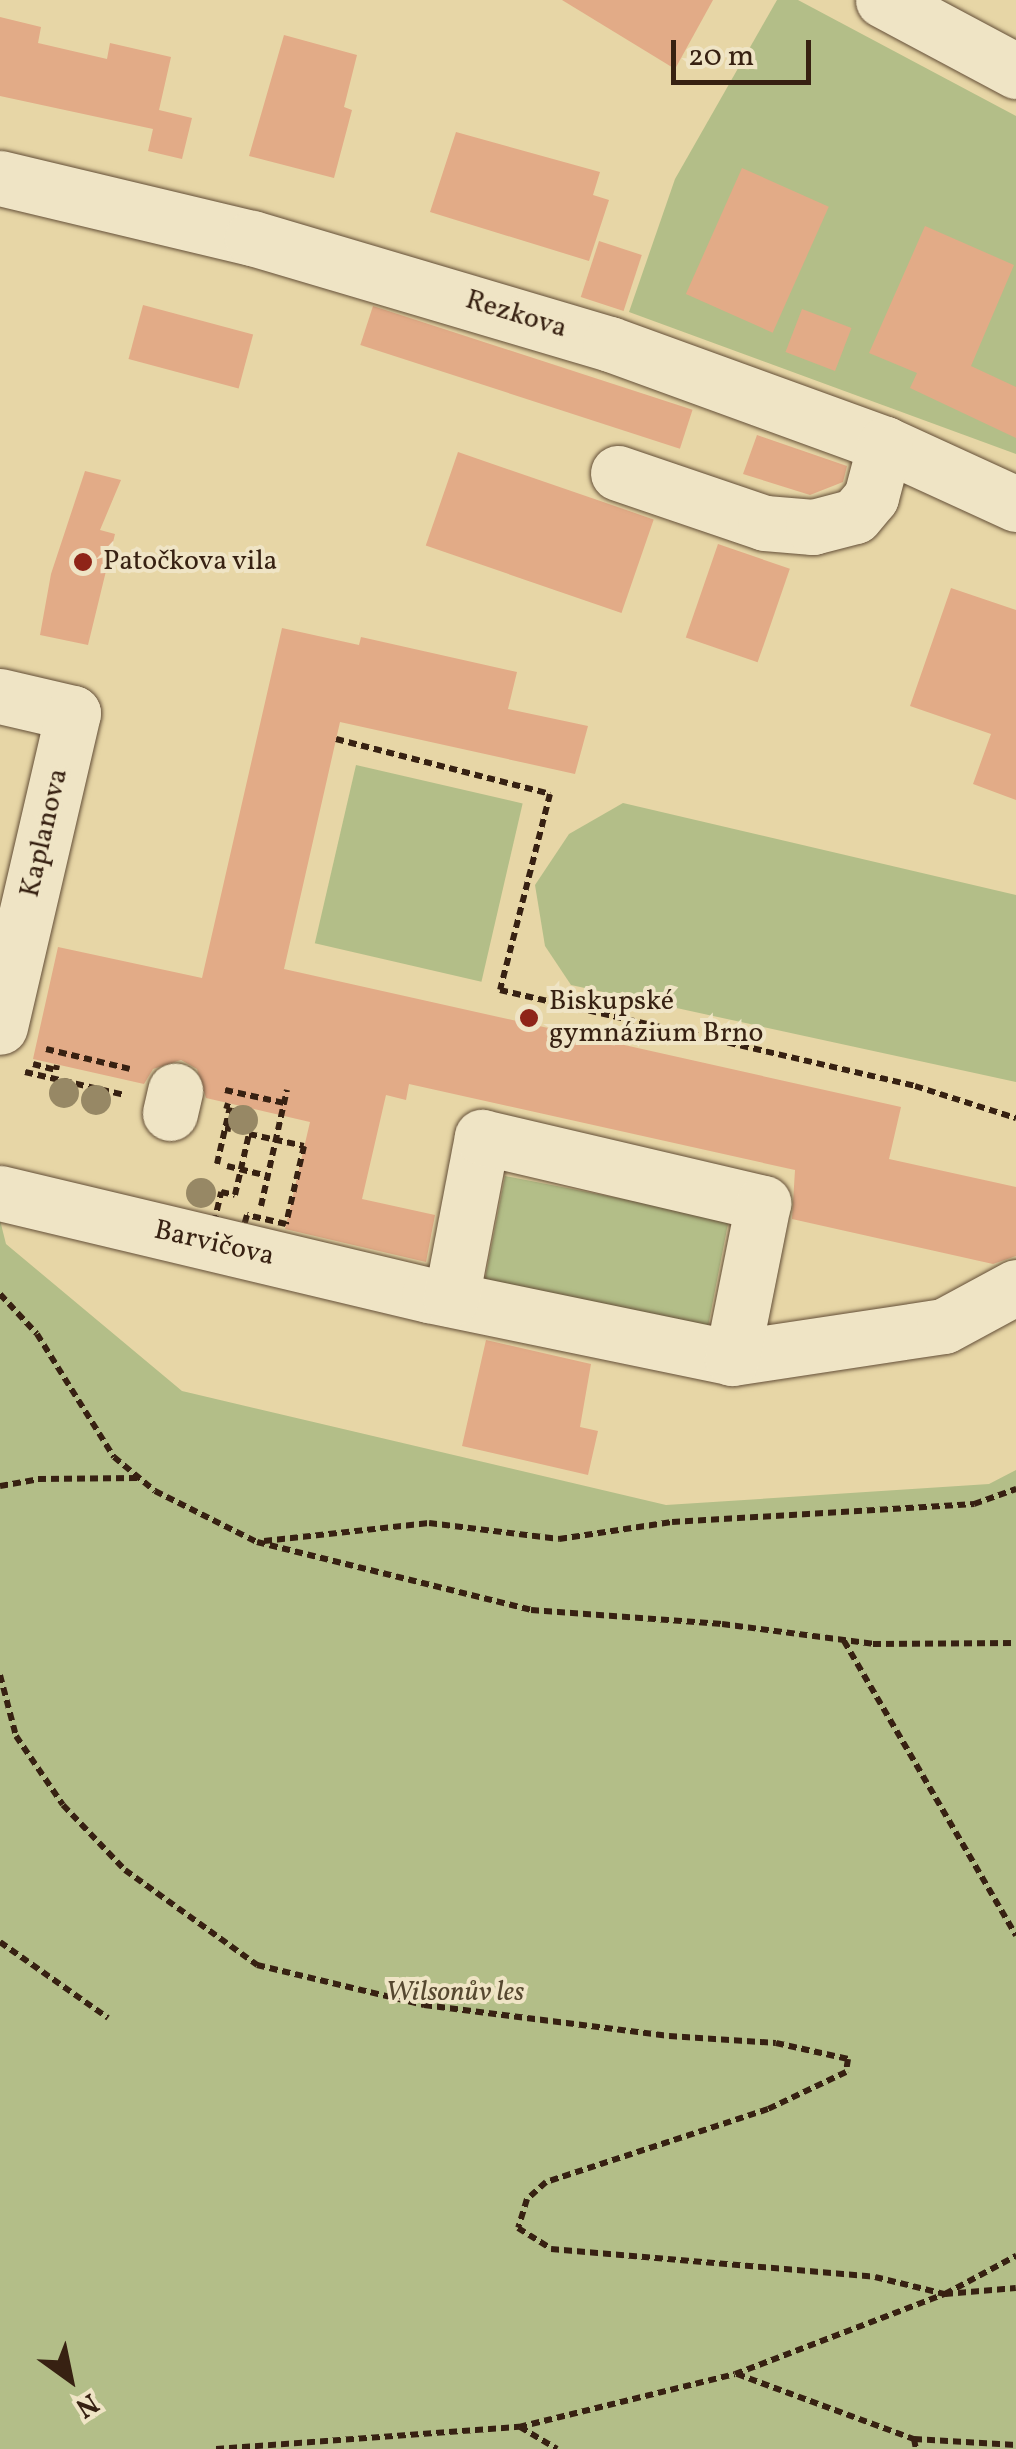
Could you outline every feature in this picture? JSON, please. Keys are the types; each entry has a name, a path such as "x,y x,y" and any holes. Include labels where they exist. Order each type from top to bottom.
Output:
{"street":[{"path":"882,0 1016,71"},
{"name":"Rezkova","path":"0,178 252,238 476,302 885,444 1016,504"},
{"path":"618,473 766,523 813,526 855,516 871,498 885,444"},
{"name":"Kaplanova","path":"0,696 74,713 18,1046"},
{"path":"440,1297 482,1137 763,1203 732,1358 944,1326 1016,1287"},
{"name":"Barvičova","path":"0,1193 440,1297 732,1358"}],"path":[{"path":"336,739 550,794 500,990 915,1086 1016,1118"},
{"path":"18,1046 56,1070 57,1064"},
{"path":"30,1073 158,1100"},
{"path":"258,1218 287,1090"},
{"path":"242,1094 284,1103"},
{"path":"217,1164 236,1108 254,1113"},
{"path":"249,1134 276,1140 304,1146 286,1224 247,1215 243,1230 214,1222 221,1192 235,1195 249,1134"},
{"path":"226,1166 268,1176"},
{"path":"0,1294 37,1334 114,1457 138,1478 257,1542 531,1610 844,1641 1016,1644"},
{"path":"0,1486 138,1478"},
{"path":"257,1542 430,1524 558,1539 672,1522 974,1504 1016,1489"},
{"path":"844,1641 1016,1935"},
{"path":"0,1675 16,1736 64,1805 124,1870 257,1965 424,2005 669,2036 776,2043 848,2058 846,2072 768,2110 546,2182 526,2199 518,2228 550,2249 875,2278 945,2294 1016,2288"},
{"path":"0,1942 108,2018"},
{"path":"216,2449 519,2427 736,2374 945,2294 1016,2256"},
{"path":"736,2374 914,2439 1016,2446"},
{"path":"519,2427 557,2449"},
{"path":"914,2439 916,2449"}],"green space":[{"path":"777,0 798,0 1016,116 1016,454 629,312 675,179"},
{"path":"356,765 523,803 481,982 315,943"},
{"path":"623,803 1016,895 1016,1082 571,985 545,946 535,885 569,834"},
{"path":"505,1176 729,1220 707,1330 483,1287"},
{"name":"Wilsonův les","path":"0,1220 6,1244 182,1391 666,1505 989,1484 1016,1470 1016,2449 0,2449"}],"building":[{"path":"562,0 713,0 675,69"},
{"path":"0,17 41,27 38,43 107,59 110,43 171,57 159,110 192,118 182,159 148,151 153,129 0,96"},
{"path":"284,35 357,55 344,107 352,110 334,178 249,156"},
{"path":"456,132 600,172 593,195 609,200 589,261 430,212"},
{"path":"742,168 829,207 773,333 686,294"},
{"path":"925,226 1014,265 971,366 1016,387 1016,438 910,388 917,373 869,353"},
{"path":"599,241 642,255 624,311 581,297"},
{"path":"143,305 253,335 239,389 129,359"},
{"path":"373,306 693,410 680,449 360,345"},
{"path":"802,309 851,328 835,371 786,352"},
{"path":"757,435 847,466 843,482 810,495 743,474"},
{"path":"458,452 654,519 621,613 426,546"},
{"name":"Patočkova vila","path":"85,471 121,480 100,530 115,534 88,645 40,635 51,574"},
{"path":"718,544 790,569 758,662 686,638"},
{"path":"951,588 1016,610 1016,800 973,784 991,734 910,706"},
{"path":"282,628 359,645 361,637 517,672 508,709 588,726 575,774 340,722 284,969 901,1107 889,1159 1016,1187 1016,1256 993,1264 792,1219 795,1170 409,1084 406,1100 386,1095 362,1199 435,1215 426,1262 285,1229 310,1122 206,1098 197,1069 181,1060 153,1069 144,1084 33,1059 58,947 202,978"},
{"path":"486,1340 591,1364 580,1427 598,1431 588,1475 462,1446"}],"place":[{"name":"Patočkova vila","path":"83,562"},
{"name":"Biskupské gymnázium Brno","path":"529,1018"}]}
